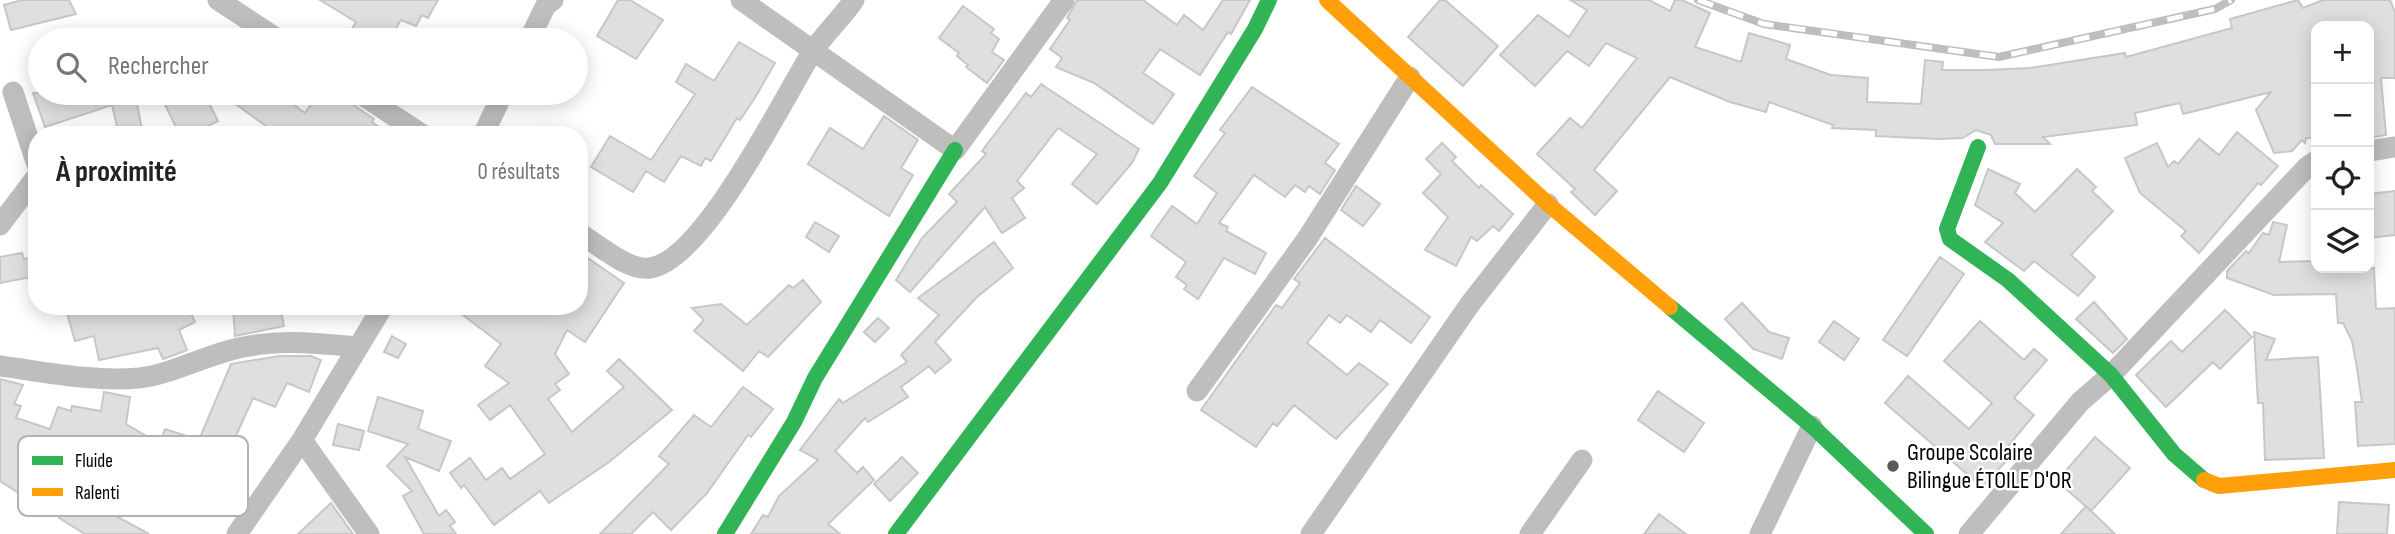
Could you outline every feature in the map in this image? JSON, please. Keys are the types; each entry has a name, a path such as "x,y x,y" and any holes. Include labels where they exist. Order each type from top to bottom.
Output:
{"street":[{"path":"218,0 261,28"},
{"path":"741,0 955,150"},
{"path":"588,238 635,267 648,269 668,263 719,209 813,50 854,0"},
{"path":"724,534 794,422 815,378 955,150 1064,0"},
{"path":"897,534 1160,183 1255,29 1269,0"},
{"path":"1327,0 1548,204 1812,426 1926,534"},
{"path":"534,28 546,2"},
{"path":"1197,391 1307,239 1410,77"},
{"path":"13,92 28,138"},
{"path":"377,105 409,126"},
{"path":"487,126 497,105"},
{"path":"1978,147 1947,229 1951,239 2008,280 2111,375 2174,454 2204,480 2219,486 2395,470"},
{"path":"2374,150 2395,147"},
{"path":"1969,534 2073,411 2111,375 2311,165"},
{"path":"0,225 28,188"},
{"path":"1311,534 1463,314 1548,204"},
{"path":"237,534 302,440 378,315"},
{"path":"0,366 72,376 138,378 265,342 358,347"},
{"path":"1760,534 1812,426"},
{"path":"302,440 369,534"},
{"path":"1530,534 1582,460"}],"building":[{"path":"22,0 69,0 76,14 11,30 4,5"},
{"path":"320,0 438,0 428,18 422,15 416,26 401,20 396,28 352,28 356,22"},
{"path":"618,0 630,0 663,20 636,59 597,36"},
{"path":"1077,0 1143,0 1177,25 1184,15 1203,30 1223,0 1250,0 1231,34 1228,32 1200,75 1160,49 1143,73 1174,94 1153,124 1094,83 1056,67 1062,58 1050,49 1070,20 1067,18"},
{"path":"1440,0 1445,0 1498,46 1463,86 1408,37"},
{"path":"1570,0 1649,0 1670,11 1675,0 1682,0 1710,13 1695,47 1741,62 1749,33 1790,45 1786,59 1831,75 1868,78 1867,102 1921,104 1925,60 1943,62 1942,70 1987,70 2030,68 2125,53 2126,57 2232,28 2230,19 2298,0 2303,8 2323,0 2390,0 2395,12 2395,78 2381,78 2386,135 2374,137 2374,21 2311,21 2311,138 2306,138 2305,143 2302,140 2292,151 2274,153 2256,110 2271,92 2183,114 2180,103 2135,113 2137,125 2043,137 2050,144 1995,144 1991,135 1976,130 1963,138 1938,139 1876,136 1876,130 1832,128 1833,125 1769,102 1766,112 1730,102 1670,77 1594,170 1617,191 1595,215 1571,192 1575,189 1537,154 1570,118 1582,128 1637,58 1606,43 1589,66 1567,51 1535,86 1500,55 1538,15 1569,37 1587,10"},
{"path":"963,6 994,29 991,33 999,39 992,52 1004,60 987,83 966,67 968,65 957,56 959,53 939,38"},
{"path":"739,42 775,63 756,96 740,120 737,118 711,161 705,158 701,166 681,156 664,182 646,171 633,192 591,167 610,136 651,160 695,94 676,82 686,64 714,81"},
{"path":"1041,84 1139,149 1132,163 1097,204 1072,184 1097,154 1058,128 1017,181 1024,188 1012,198 1025,218 1002,233 985,207 910,292 896,280 922,238 957,202 949,194 986,154 982,151 1026,93 1031,97"},
{"path":"1252,87 1339,144 1325,163 1335,170 1320,194 1309,186 1305,192 1295,185 1285,197 1254,175 1219,223 1228,227 1226,231 1266,253 1255,274 1224,258 1198,299 1184,289 1187,285 1176,277 1186,262 1151,236 1172,206 1197,224 1217,193 1194,176 1225,133 1220,130"},
{"path":"37,105 112,105 48,126 45,126"},
{"path":"112,105 137,105 141,126 117,126"},
{"path":"165,105 210,105 218,121 208,126 176,126"},
{"path":"237,105 294,105 305,113 311,105 354,105 374,119 372,122 378,126 266,126"},
{"path":"884,116 918,140 901,168 913,175 889,216 808,164 830,128 863,149"},
{"path":"2237,132 2278,166 2261,185 2258,183 2199,253 2181,236 2186,231 2140,193 2125,158 2157,143 2168,167 2174,161 2178,164 2199,139 2219,155"},
{"path":"1442,143 1456,157 1452,161 1479,188 1481,185 1513,214 1499,231 1493,226 1477,241 1471,237 1456,266 1425,250 1448,217 1423,193 1441,174 1426,159"},
{"path":"1988,169 2020,184 2015,193 2035,212 2077,169 2096,187 2092,191 2113,211 2071,255 2095,277 2078,296 2034,261 2024,271 1985,242 2003,223 1975,205"},
{"path":"1356,186 1380,204 1363,226 1341,210"},
{"path":"2395,191 2395,235 2374,237 2374,193"},
{"path":"815,222 839,236 829,252 806,237"},
{"path":"2273,222 2287,225 2279,262 2311,261 2311,273 2374,273 2374,268 2376,309 2395,308 2395,444 2358,446 2355,402 2362,402 2352,341 2343,323 2338,323 2336,294 2274,295 2227,278 2227,271 2246,251 2249,253 2263,233 2269,235"},
{"path":"1325,238 1430,317 1411,343 1380,320 1371,332 1347,315 1340,323 1329,315 1307,343 1347,375 1359,363 1388,384 1336,439 1294,405 1277,426 1273,423 1256,447 1201,410 1276,305 1282,308 1300,283 1294,279"},
{"path":"994,242 1013,268 977,297 935,342 951,360 935,373 929,366 901,387 908,397 868,422 865,418 835,451 857,473 863,467 874,480 828,524 840,534 751,534 763,515 768,517 779,496 818,460 800,450 839,399 843,403 907,362 901,355 939,315 918,298"},
{"path":"22,253 24,259 28,258 28,278 0,283 0,257"},
{"path":"1940,257 1964,274 1907,356 1883,340"},
{"path":"588,258 624,283 585,342 567,330 555,354 569,374 555,384 560,390 548,399 572,432 624,387 607,371 619,359 672,410 609,462 549,503 540,491 494,525 464,485 461,488 450,473 470,458 486,480 502,468 510,479 545,454 510,405 490,420 478,405 509,383 485,366 501,344 463,315 588,315"},
{"path":"803,280 821,302 768,357 759,351 743,371 694,331 704,320 692,308 721,304 747,325 789,285 793,288"},
{"path":"2094,302 2127,339 2113,353 2076,319"},
{"path":"1742,303 1769,332 1789,338 1782,359 1753,349 1725,319"},
{"path":"2225,310 2252,337 2220,369 2213,362 2166,407 2136,375 2171,341 2182,352"},
{"path":"68,315 192,315 195,322 179,330 187,350 163,359 158,348 99,360 94,336 75,341"},
{"path":"234,315 282,315 284,326 235,336"},
{"path":"878,318 889,328 875,342 864,332"},
{"path":"1834,321 1859,339 1844,360 1819,342"},
{"path":"1980,321 2024,360 2034,349 2047,360 2014,398 2034,415 2000,456 2006,461 1982,487 1885,403 1908,376 1969,429 1992,403 1944,361"},
{"path":"2254,332 2275,339 2266,360 2318,357 2324,458 2265,460 2263,403 2258,403"},
{"path":"392,336 406,344 398,358 384,352"},
{"path":"279,356 311,356 321,360 309,392 287,383 275,407 253,398 236,436 201,436 231,364"},
{"path":"0,379 23,385 14,404 21,406 16,418 50,429 58,407 71,411 72,406 101,411 104,392 130,397 126,424 146,436 18,436 18,493 0,481"},
{"path":"743,387 773,409 751,437 748,435 707,493 671,530 653,512 631,534 600,534 669,464 659,456 694,415 711,427"},
{"path":"1658,391 1704,423 1684,452 1638,420"},
{"path":"378,397 423,411 418,429 451,441 439,471 405,457 439,516 446,510 455,522 450,526 456,534 424,534 403,496 412,491 387,466 408,444 368,431"},
{"path":"338,424 364,431 359,450 333,445"},
{"path":"165,429 187,436 163,436"},
{"path":"2095,437 2130,468 2091,511 2057,481"},
{"path":"902,457 918,473 890,501 874,484"},
{"path":"2339,502 2389,505 2387,534 2337,534"},
{"path":"331,503 353,534 298,534"},
{"path":"2086,506 2115,534 2061,534"},
{"path":"1659,514 1686,534 1644,534"},
{"path":"116,516 149,534 85,534 59,518"}],"railway":[{"path":"1698,0 1764,24 1999,57 2215,9 2231,0"}],"traffic: fast":[{"path":"896,534 1160,183 1255,29 1269,0"},
{"path":"1978,147 1947,229 1950,239 2008,280 2111,375 2174,454 2204,480"},
{"path":"725,534 794,422 815,378 955,150"},
{"path":"1670,307 1812,426 1926,534"}],"traffic: slow":[{"path":"1327,0 1548,204 1670,307"},
{"path":"2204,480 2219,486 2395,470"}],"place":[{"name":"Groupe Scolaire Bilingue ÉTOILE D'OR","path":"1893,466"}]}
